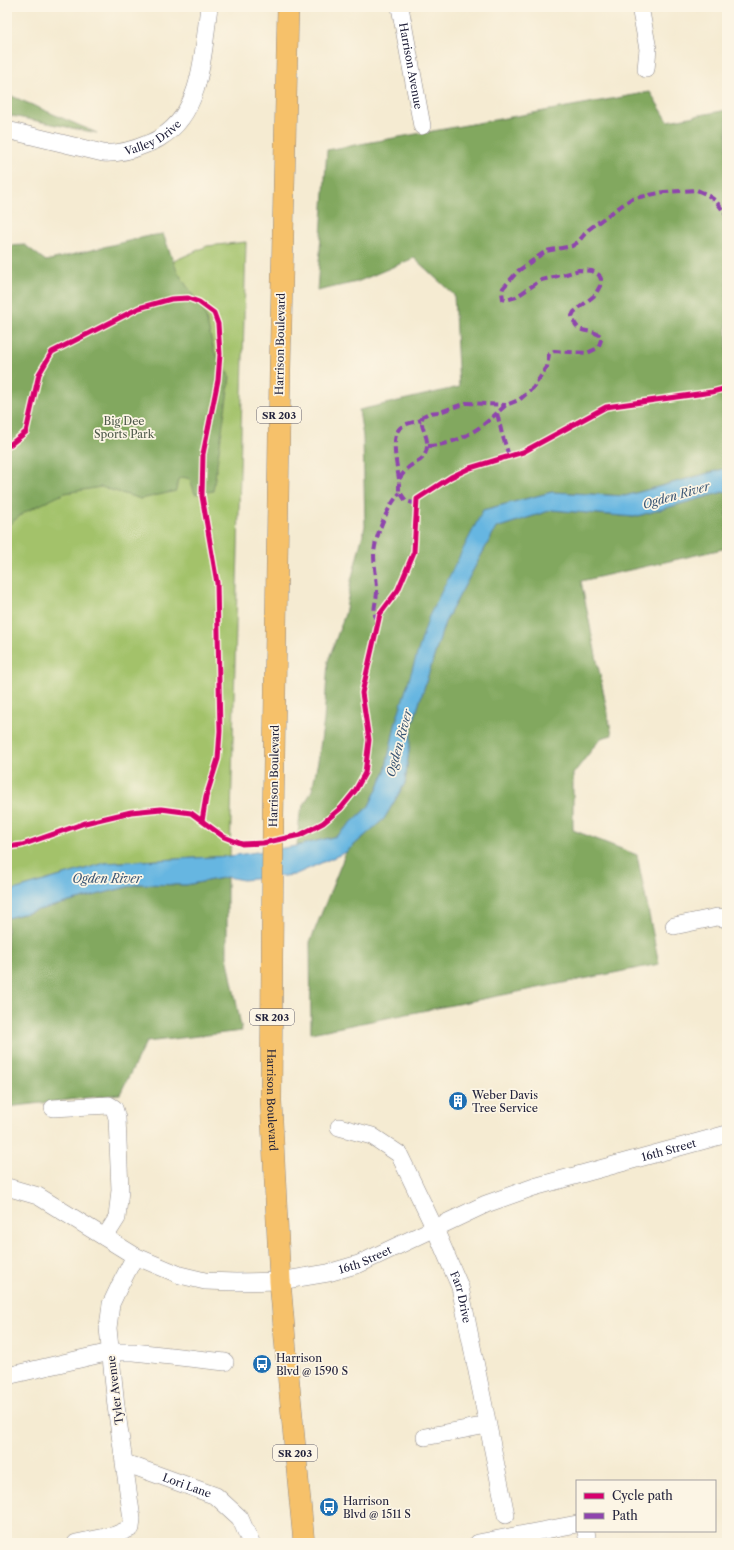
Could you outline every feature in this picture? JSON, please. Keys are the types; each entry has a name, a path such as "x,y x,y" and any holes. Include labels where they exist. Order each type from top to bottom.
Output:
{"main road":[{"name":"Harrison Boulevard","path":"288,7 280,370 273,822 271,1116 280,1281 304,1543"}],"street":[{"name":"Valley Drive","path":"7,130 103,153 113,154 137,148 162,137 178,122 192,101 198,79 209,7"},
{"name":"Harrison Avenue","path":"400,7 422,126"},
{"path":"640,7 648,49 646,69"},
{"path":"674,926 718,917 727,920"},
{"path":"53,1108 109,1105 114,1108 117,1118 120,1190 117,1218 105,1237"},
{"name":"Farr Drive","path":"340,1127 372,1136 399,1154 435,1229 460,1287 506,1515"},
{"name":"16th Street","path":"7,1187 38,1196 135,1256 180,1276 206,1281 280,1281 328,1273 359,1264 486,1204 534,1187 727,1134"},
{"name":"Tyler Avenue","path":"76,1543 115,1534 131,1528 132,1519 116,1406 108,1328 111,1304 135,1256"},
{"path":"7,1376 110,1352 134,1352 225,1362"},
{"path":"425,1437 487,1425"},
{"name":"Lori Lane","path":"125,1463 216,1496 240,1518 251,1543"},
{"path":"478,1543 576,1524"},
{"path":"586,1532 588,1543"}],"green space":[{"path":"650,92 668,121 727,110 727,468 625,496 552,492 483,510 396,721 385,772 369,806 337,836 297,846 300,813 312,790 318,761 324,720 328,661 345,614 351,581 365,526 363,437 359,410 459,387 454,295 414,258 357,282 317,291 327,150"},
{"path":"7,94 97,133 7,115"},
{"path":"163,234 177,271 205,314 214,351 230,377 213,491 195,494 190,479 183,477 178,479 176,491 141,499 101,487 65,493 25,512 7,526 7,246 25,245 46,261"},
{"name":"Big Dee Sports Park","path":"246,242 230,856 105,863 7,892 7,373 30,326 207,246"},
{"path":"727,491 727,548 581,581 612,735 601,738 573,774 573,830 637,855 659,964 311,1033 310,942 346,852 384,819 405,783 412,726 445,622 496,528 552,510 634,517"},
{"path":"227,877 227,956 242,1031 146,1042 120,1094 7,1107 7,918 139,884 186,885"}],"water":[{"name":"Ogden River","path":"727,468 727,491 634,517 552,510 496,528 445,622 412,726 405,783 384,819 346,852 294,875 243,880 227,877 186,885 139,884 7,918 7,892 105,863 230,856 297,846 337,836 369,806 385,772 396,721 429,616 483,510 552,492 625,496"}],"marked path":[{"path":"509,456 497,413 506,405 519,400 533,388 547,367 549,354 554,351 587,353 598,348 601,340 601,336 596,333 577,327 572,316 574,312 595,295 600,286 601,279 599,275 592,271 579,270 541,280 516,297 506,300 503,299 503,288 518,271 546,251 572,246 578,242 588,230 631,199 664,192 697,190 716,201 727,216"},
{"path":"417,504 406,501 399,491 399,479 409,467 423,458 427,450 422,425 423,416 466,403 506,405"},
{"path":"428,446 448,443 466,436 482,426 497,413"},
{"path":"399,479 395,452 395,438 397,432 405,425 421,420"},
{"path":"379,620 376,618 374,611 377,595 374,559 375,547 387,513 395,498 400,493"}],"cycle path":[{"path":"7,447 26,432 39,374 52,352 139,308 171,299 188,298 199,302 214,313 218,324 220,354 218,380 203,454 202,496 217,583 220,731 218,759 206,797 202,821"},
{"path":"7,847 22,845 85,823 131,812 161,809 191,813 224,837 242,844 263,843 300,835 323,823 341,808 355,791 365,773 369,740 362,693 380,614 398,590 414,552 417,499 451,477 470,468 523,452 606,407 712,392 727,388"}],"place":[{"name":"Weber Davis Tree Service","path":"458,1101"},
{"name":"Harrison Blvd @ 1590 S","path":"262,1364"},
{"name":"Harrison Blvd @ 1511 S","path":"329,1507"}]}
